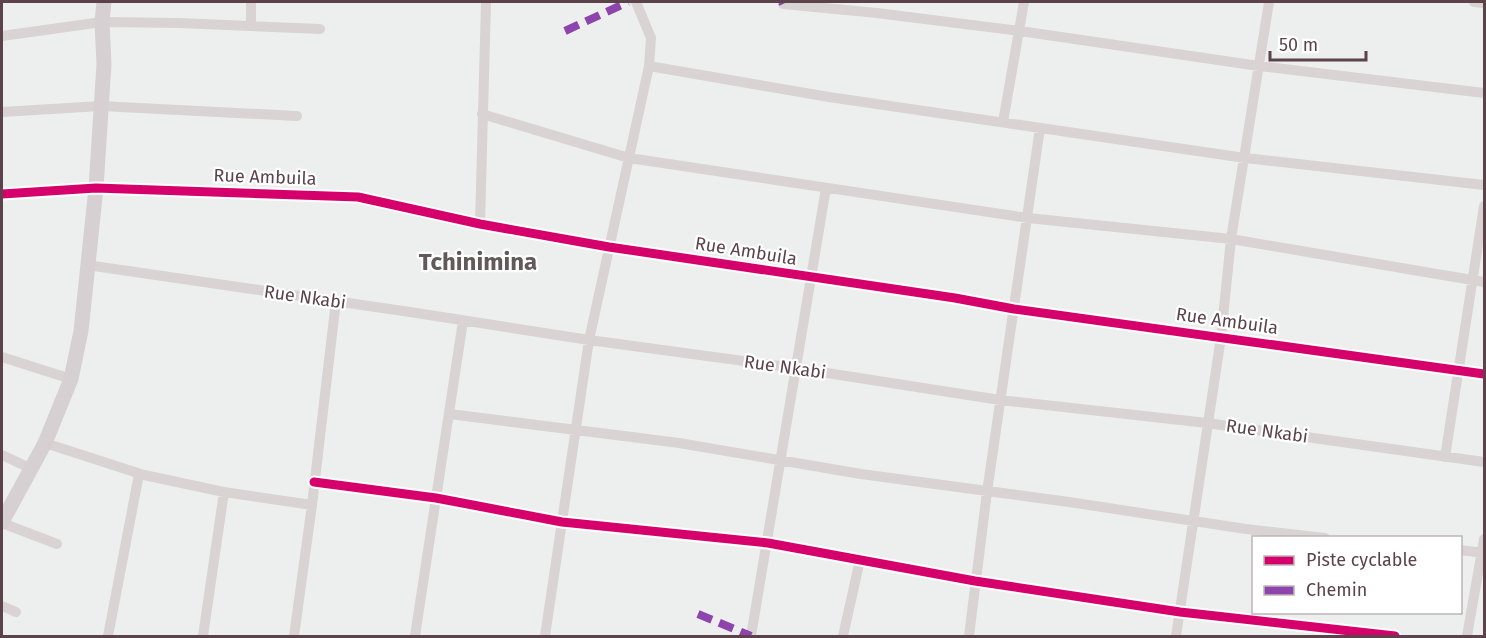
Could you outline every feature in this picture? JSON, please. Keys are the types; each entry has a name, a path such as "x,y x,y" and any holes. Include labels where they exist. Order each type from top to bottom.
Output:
{"street":[{"path":"57,544 2,522 45,443 71,379 81,330 96,188 104,64 102,22 104,2"},
{"path":"251,2 251,26"},
{"path":"480,224 486,2"},
{"path":"545,636 589,340 649,66 651,38 636,2"},
{"path":"1003,122 1024,2"},
{"path":"1176,636 1221,337 1231,239 1269,2"},
{"path":"1474,2 1485,3"},
{"path":"783,4 1020,31 1259,66 1485,93"},
{"path":"2,36 102,22 320,29"},
{"path":"649,66 829,97 1245,158 1485,185"},
{"path":"2,112 101,106 297,116"},
{"path":"482,114 629,158 1028,218 1231,239 1485,282"},
{"path":"969,636 987,492 1040,128"},
{"name":"Rue Ambuila","path":"2,195 96,188 358,197 480,224 609,247 955,298 1014,309 1485,374"},
{"path":"751,636 826,188"},
{"path":"1445,457 1485,206"},
{"name":"Rue Nkabi","path":"87,266 795,368 1000,400 1207,423 1485,462"},
{"path":"294,636 336,301"},
{"path":"416,636 463,321"},
{"path":"2,357 71,379"},
{"path":"450,414 679,443 861,474 1246,529 1315,536"},
{"path":"45,443 139,474 224,492 312,505"},
{"path":"2,455 32,469"},
{"path":"108,636 139,474"},
{"path":"314,482 436,498 562,522 768,543 975,581 1180,612 1395,636"},
{"path":"203,636 224,492"},
{"path":"1467,636 1485,539"},
{"path":"1462,550 1484,553"},
{"path":"843,636 860,560"},
{"path":"2,606 16,612"}],"marked path":[{"path":"565,31 628,2"},
{"path":"698,614 751,636"}],"cycle path":[{"path":"2,194 96,188 358,197 480,224 609,247 955,298 1014,309 1484,374"},
{"path":"314,482 436,498 562,522 768,543 975,581 1180,612 1395,636"}],"district":[{"name":"Tchinimina","path":"478,262"}]}
